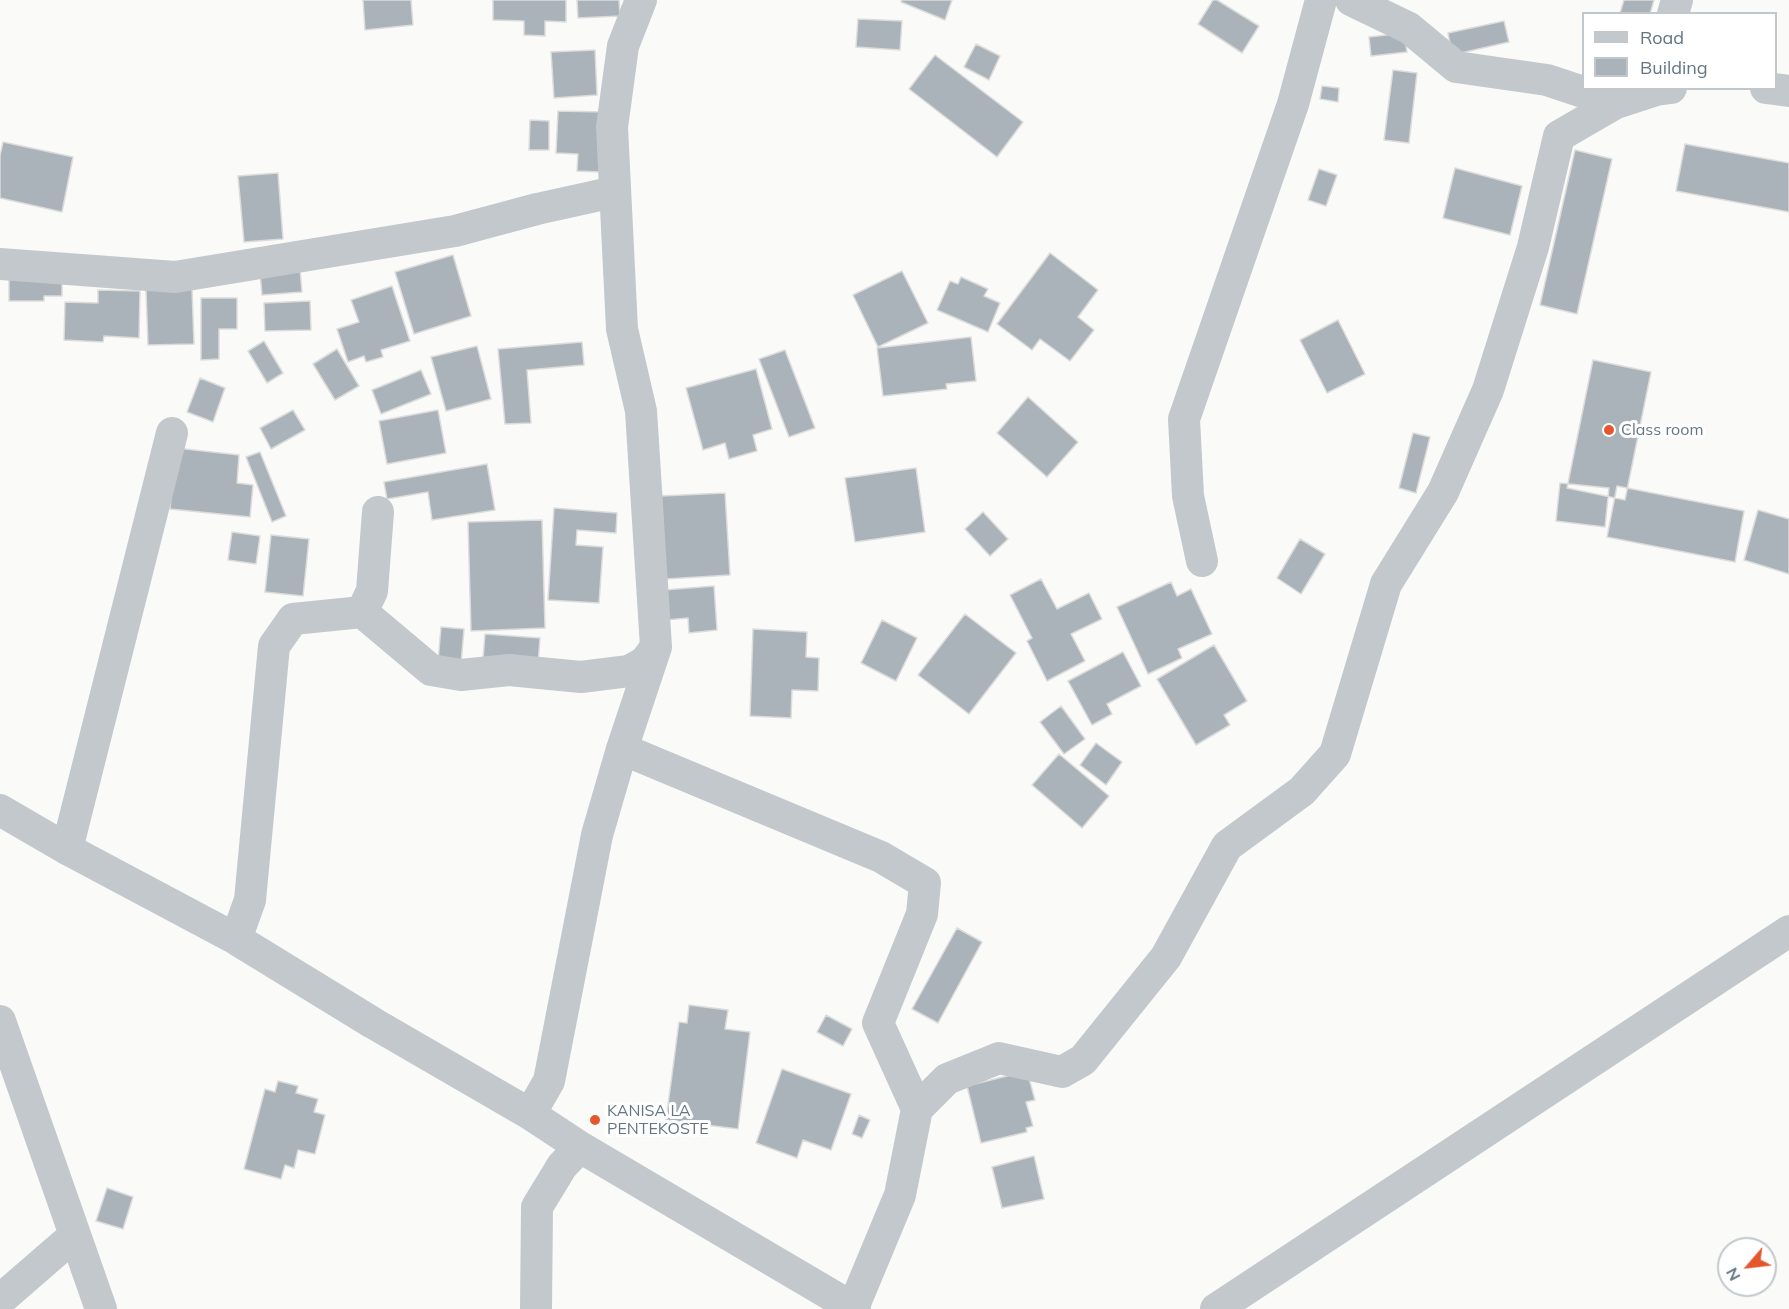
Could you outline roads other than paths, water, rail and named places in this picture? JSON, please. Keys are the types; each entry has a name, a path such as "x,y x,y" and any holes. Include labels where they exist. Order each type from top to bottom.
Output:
{"street":[{"path":"530,1114 549,1081 597,835 622,749 656,647 641,411 622,329 612,127 623,46 641,0"},
{"path":"1202,561 1188,496 1184,419 1293,104 1321,0"},
{"path":"1351,0 1409,28 1456,67 1547,80 1616,103"},
{"path":"0,810 67,849 236,939 373,1023 530,1114 580,1148 854,1308 900,1195 917,1109 947,1078 999,1058 1062,1072 1083,1060 1166,957 1227,846 1302,791 1335,754 1386,584 1443,492 1488,390 1533,247 1559,136 1616,103 1658,90"},
{"path":"0,264 175,277 455,231 537,209 614,192"},
{"path":"67,849 172,434"},
{"path":"362,612 372,591 378,512"},
{"path":"236,939 250,900 274,646 293,619 362,612 430,670 461,675 509,670 581,677 629,670 645,662 656,647"},
{"path":"622,749 881,857 925,883 922,914 878,1023 917,1109"},
{"path":"1216,1309 1789,931"},
{"path":"0,1021 75,1235 91,1305"},
{"path":"536,1309 537,1207 562,1166 580,1148"},
{"path":"0,1300 75,1235"}],"place":[{"name":"Class room","path":"1609,430"},
{"name":"KANISA LA PENTEKOSTE","path":"595,1120"}]}
